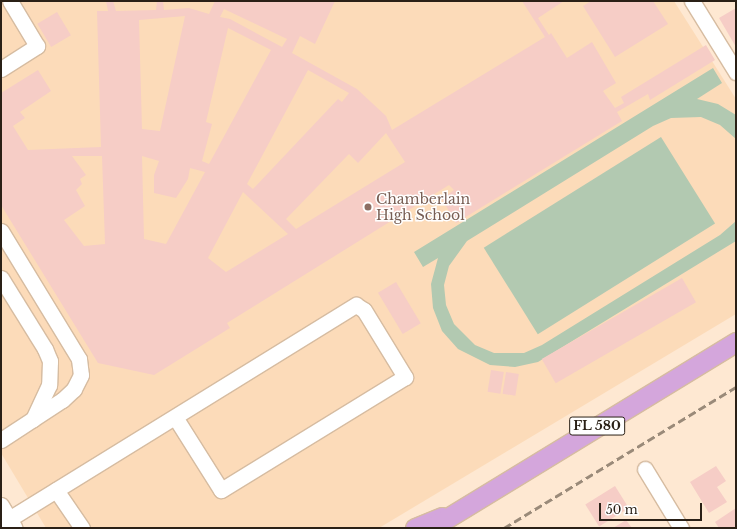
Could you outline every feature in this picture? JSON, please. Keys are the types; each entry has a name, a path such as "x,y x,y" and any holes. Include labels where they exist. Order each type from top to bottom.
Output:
{"main road":[{"name":"FL 580","path":"431,528 458,510 736,342"},
{"name":"FL 580","path":"415,528 458,510"}],"street":[{"path":"1,69 38,46 10,1"},
{"path":"692,1 736,72"},
{"path":"1,231 79,359 81,375 74,389 62,400 1,440"},
{"path":"1,278 45,349 50,361 49,385 33,419"},
{"path":"1,505 9,525 56,490 356,305 364,310 406,377 220,490 175,417"},
{"path":"644,469 681,528"},
{"path":"56,490 82,528"}],"shaded area":[{"name":"Chamberlain High School","path":"1,1 674,1 736,99 736,314 379,528 46,528 1,453"}],"green space":[{"path":"713,68 722,83 697,99 718,104 736,115 736,139 720,125 701,117 671,118 653,126 467,241 449,266 444,285 446,305 454,324 475,345 494,353 524,353 542,345 720,235 736,221 736,241 538,362 515,367 490,365 458,349 442,331 433,308 431,284 438,258 423,267 414,252"},
{"path":"661,137 715,224 538,334 484,248"}],"building":[{"path":"106,1 113,1 116,11 156,10 157,1 163,1 164,10 189,8 209,14 215,1 335,1 315,44 300,36 292,53 357,89 386,116 392,130 545,37 522,1 564,1 538,18 549,35 551,33 567,58 592,42 616,83 603,91 615,108 624,103 621,97 706,45 715,60 650,100 648,94 617,112 622,121 456,223 442,199 454,190 449,185 227,323 230,328 154,375 98,363 1,205 1,93 38,70 51,91 20,112 25,118 13,126 28,150 101,147 97,11 108,11","holes":["224,9 287,39 282,47 230,19 220,17","185,16 160,131 142,129 139,20","228,28 271,50 209,164 202,161 212,124 206,122","308,70 349,93 342,102 338,99 253,189 247,184","386,133 405,162 296,229 286,219 349,154 358,163","72,156 102,156 105,244 84,246 64,220 85,206 76,190 82,184 80,179 86,175","142,156 159,161 154,175 154,193 176,198 188,179 190,168 205,172 166,244 144,239","243,192 288,234 226,272 208,258"]},
{"path":"591,1 653,1 668,24 615,57 583,6"},
{"path":"736,8 736,47 719,18"},
{"path":"57,12 71,35 51,47 37,24"},
{"path":"682,278 696,302 556,383 542,359"},
{"path":"396,282 421,323 403,334 378,293"},
{"path":"491,370 504,372 500,394 488,392"},
{"path":"506,372 519,374 515,396 503,394"},
{"path":"716,466 726,481 717,487 727,502 709,513 690,482"},
{"path":"615,486 629,508 599,527 585,505"},
{"path":"736,508 736,528 719,528 715,522"},
{"path":"626,520 632,528 613,528"}],"railway":[{"path":"504,528 736,387"}],"place":[{"name":"Chamberlain High School","path":"368,207"}]}
